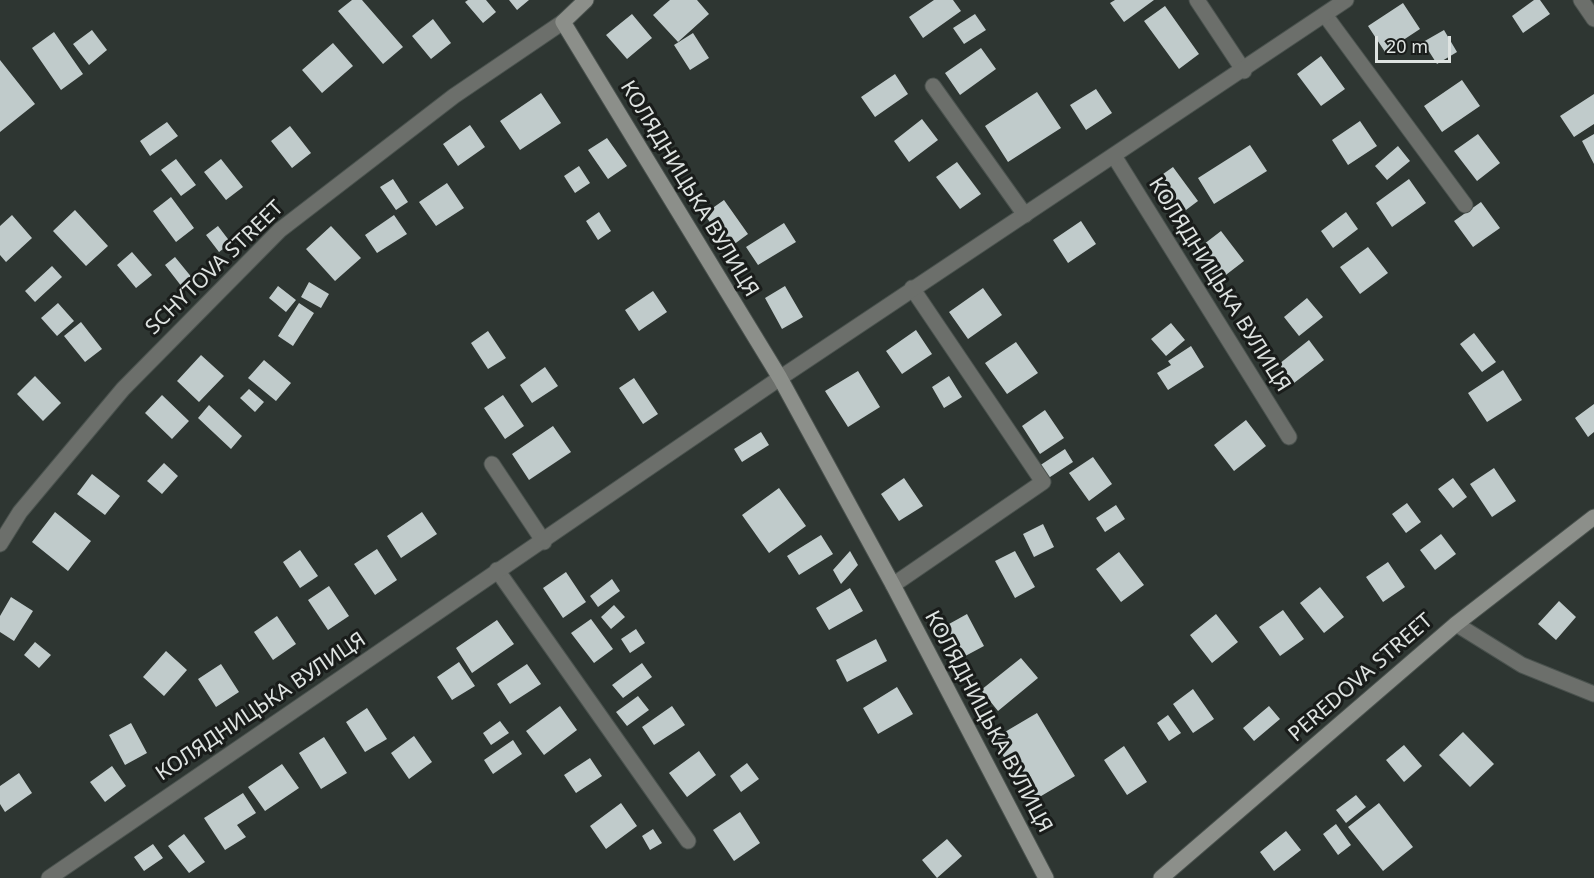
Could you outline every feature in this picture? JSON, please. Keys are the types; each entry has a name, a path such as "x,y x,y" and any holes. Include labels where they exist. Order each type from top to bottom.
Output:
{"street":[{"name":"SCHYTOVA STREET","path":"0,544 20,512 123,389 280,230 453,96 562,22 586,0"},
{"path":"1197,0 1244,71"},
{"name":"КОЛЯДНИЦЬКА ВУЛИЦЯ","path":"49,878 497,570 544,542 912,288 1244,71 1346,0"},
{"path":"1581,0 1594,19"},
{"path":"1325,15 1465,205"},
{"name":"КОЛЯДНИЦЬКА ВУЛИЦЯ","path":"562,22 780,378 893,585 1046,878"},
{"path":"933,86 1025,215"},
{"name":"КОЛЯДНИЦЬКА ВУЛИЦЯ","path":"1114,156 1289,437"},
{"path":"893,585 1043,482 912,288"},
{"path":"492,464 544,542"},
{"name":"PEREDOVA STREET","path":"1161,878 1456,624 1594,517"},
{"path":"497,570 688,841"},
{"path":"1456,624 1522,665 1594,694"}],"building":[{"path":"352,0 362,0 403,47 383,64 338,11"},
{"path":"486,0 496,12 483,23 465,2"},
{"path":"509,0 529,0 517,10"},
{"path":"670,0 697,0 709,14 678,42 653,15"},
{"path":"934,0 953,0 961,11 923,38 909,17"},
{"path":"1115,0 1154,0 1124,22 1110,3"},
{"path":"1534,0 1540,0 1550,14 1523,33 1512,16"},
{"path":"1403,3 1420,29 1385,52 1368,26"},
{"path":"1165,6 1199,54 1179,69 1144,21"},
{"path":"632,14 652,38 627,59 606,35"},
{"path":"975,14 986,30 964,44 953,28"},
{"path":"433,19 451,43 431,59 412,36"},
{"path":"92,30 107,50 89,65 73,44"},
{"path":"1444,30 1457,52 1437,64 1423,42"},
{"path":"54,32 83,74 61,90 32,48"},
{"path":"693,33 709,58 690,70 674,45"},
{"path":"333,43 353,66 322,93 302,70"},
{"path":"981,48 996,69 960,95 945,73"},
{"path":"1321,56 1345,89 1321,106 1297,74"},
{"path":"0,60 35,104 0,132"},
{"path":"895,74 908,94 875,117 861,97"},
{"path":"1462,80 1480,106 1442,132 1424,106"},
{"path":"1096,89 1112,113 1086,130 1070,105"},
{"path":"1037,92 1061,128 1008,162 985,126"},
{"path":"541,93 561,123 520,150 500,121"},
{"path":"1594,94 1594,124 1574,137 1560,116"},
{"path":"922,119 938,140 909,162 894,141"},
{"path":"1360,121 1377,146 1348,165 1332,140"},
{"path":"167,122 178,136 150,156 140,141"},
{"path":"470,125 485,147 458,166 443,144"},
{"path":"290,126 311,153 292,168 271,141"},
{"path":"1478,134 1500,163 1477,181 1454,151"},
{"path":"1594,134 1594,164 1582,141"},
{"path":"607,138 627,166 608,179 588,150"},
{"path":"1250,145 1267,171 1214,204 1198,178"},
{"path":"1398,146 1410,161 1387,180 1375,166"},
{"path":"176,159 196,185 181,196 161,170"},
{"path":"221,159 243,187 226,200 204,172"},
{"path":"957,162 981,194 960,209 936,177"},
{"path":"579,166 590,183 575,193 564,176"},
{"path":"1173,167 1198,201 1174,219 1149,184"},
{"path":"393,179 408,202 396,210 380,187"},
{"path":"1409,179 1426,203 1392,227 1376,203"},
{"path":"447,183 464,208 436,226 419,202"},
{"path":"171,197 194,228 176,242 153,211"},
{"path":"724,200 748,234 729,248 704,214"},
{"path":"1481,202 1500,228 1473,247 1454,221"},
{"path":"75,210 108,246 86,266 53,231"},
{"path":"599,212 611,231 598,240 586,221"},
{"path":"1346,212 1358,229 1333,248 1321,231"},
{"path":"12,215 32,238 6,262 0,255 0,226"},
{"path":"394,215 407,234 377,253 365,235"},
{"path":"1081,221 1096,244 1068,263 1053,240"},
{"path":"784,223 796,242 758,265 746,247"},
{"path":"218,226 231,243 219,252 206,235"},
{"path":"331,226 361,258 335,281 306,249"},
{"path":"1221,231 1244,261 1218,281 1195,251"},
{"path":"1368,247 1388,273 1360,294 1340,267"},
{"path":"132,252 152,275 136,288 117,265"},
{"path":"175,257 193,279 182,287 165,265"},
{"path":"52,266 62,277 35,302 25,291"},
{"path":"309,282 329,294 321,308 301,297"},
{"path":"278,286 296,300 286,312 269,298"},
{"path":"785,286 803,317 782,329 765,298"},
{"path":"983,288 1002,315 968,339 949,312"},
{"path":"653,291 667,312 639,331 625,310"},
{"path":"1307,298 1323,317 1299,336 1284,317"},
{"path":"58,303 74,321 57,336 41,318"},
{"path":"299,303 314,313 293,346 278,336"},
{"path":"81,322 102,349 85,362 64,336"},
{"path":"1171,323 1185,340 1166,356 1151,339"},
{"path":"916,330 932,354 902,374 886,351"},
{"path":"488,331 506,358 488,369 471,343"},
{"path":"1474,333 1496,362 1482,372 1460,344"},
{"path":"1309,340 1324,360 1294,383 1279,364"},
{"path":"1016,342 1038,373 1007,394 985,363"},
{"path":"1191,346 1204,367 1168,390 1157,373 1171,365 1168,361"},
{"path":"201,355 224,376 199,402 177,381"},
{"path":"264,360 291,383 276,401 248,378"},
{"path":"545,367 558,386 532,403 520,385"},
{"path":"1503,370 1522,400 1487,422 1468,393"},
{"path":"858,371 880,407 848,427 825,391"},
{"path":"35,376 61,403 43,421 17,394"},
{"path":"949,376 962,397 944,408 932,387"},
{"path":"634,378 658,414 643,424 619,388"},
{"path":"249,389 264,402 255,412 240,398"},
{"path":"162,395 189,421 172,439 145,413"},
{"path":"503,395 524,426 505,439 484,408"},
{"path":"1594,404 1594,432 1588,437 1575,418"},
{"path":"209,405 242,436 231,449 198,418"},
{"path":"1045,410 1064,438 1040,454 1022,426"},
{"path":"1246,420 1266,446 1234,471 1214,445"},
{"path":"553,426 571,452 529,480 512,454"},
{"path":"761,432 769,445 742,462 734,449"},
{"path":"1065,449 1073,462 1047,479 1039,466"},
{"path":"1093,457 1112,484 1089,501 1069,473"},
{"path":"164,463 178,476 162,494 147,481"},
{"path":"1494,468 1516,501 1492,517 1470,484"},
{"path":"92,474 120,496 105,515 77,494"},
{"path":"904,478 923,506 899,521 881,494"},
{"path":"1453,478 1467,497 1453,508 1438,489"},
{"path":"779,488 806,526 769,553 742,515"},
{"path":"1407,503 1421,522 1406,533 1392,514"},
{"path":"1116,505 1125,519 1105,532 1096,518"},
{"path":"55,512 91,541 68,571 32,542"},
{"path":"422,512 437,534 401,558 387,536"},
{"path":"1043,524 1054,547 1034,557 1023,534"},
{"path":"1441,534 1456,554 1435,570 1420,550"},
{"path":"821,535 833,554 799,575 787,556"},
{"path":"377,549 397,580 375,595 354,564"},
{"path":"300,550 318,576 300,588 283,562"},
{"path":"850,551 858,565 841,584 833,570"},
{"path":"1015,551 1035,587 1015,598 995,561"},
{"path":"1119,552 1144,585 1121,602 1096,569"},
{"path":"1388,562 1405,587 1383,602 1366,577"},
{"path":"566,572 586,602 563,618 543,588"},
{"path":"612,579 620,591 598,607 590,596"},
{"path":"329,586 349,616 328,630 308,600"},
{"path":"1320,587 1344,617 1324,633 1300,603"},
{"path":"850,588 863,611 829,630 816,608"},
{"path":"11,597 33,611 14,641 0,632 0,616"},
{"path":"1559,601 1576,617 1556,640 1538,624"},
{"path":"614,605 625,617 611,629 601,617"},
{"path":"1283,610 1304,639 1280,656 1259,627"},
{"path":"967,614 984,646 956,661 940,629"},
{"path":"1216,614 1238,642 1212,663 1190,635"},
{"path":"277,616 296,644 273,660 254,632"},
{"path":"591,619 613,649 594,663 571,633"},
{"path":"497,620 514,644 472,673 456,648"},
{"path":"636,629 645,643 630,653 621,639"},
{"path":"876,639 887,661 847,682 836,660"},
{"path":"35,642 51,655 39,668 24,655"},
{"path":"166,651 187,670 164,696 143,677"},
{"path":"1021,658 1038,678 998,711 981,690"},
{"path":"459,662 475,686 452,700 437,677"},
{"path":"642,663 652,677 623,698 612,685"},
{"path":"221,664 239,692 216,707 198,679"},
{"path":"527,664 541,684 510,704 497,684"},
{"path":"897,687 913,714 878,734 863,708"},
{"path":"1193,689 1214,719 1193,733 1173,704"},
{"path":"638,696 649,710 627,726 616,712"},
{"path":"560,706 577,730 544,755 526,731"},
{"path":"672,706 685,725 654,745 642,727"},
{"path":"1269,706 1280,719 1254,741 1243,728"},
{"path":"367,708 387,739 365,752 346,722"},
{"path":"1037,713 1075,776 1031,802 993,739"},
{"path":"1168,715 1181,733 1169,741 1157,723"},
{"path":"500,721 509,733 491,745 483,733"},
{"path":"131,723 147,753 125,765 109,735"},
{"path":"1463,732 1494,764 1470,787 1439,755"},
{"path":"414,736 432,762 409,779 391,753"},
{"path":"324,737 347,773 321,789 299,753"},
{"path":"513,740 522,754 493,774 484,760"},
{"path":"1404,745 1422,766 1404,782 1386,760"},
{"path":"1124,746 1147,782 1127,795 1104,760"},
{"path":"699,751 716,775 687,797 669,773"},
{"path":"590,758 602,776 576,793 564,775"},
{"path":"747,763 759,779 741,792 730,776"},
{"path":"282,764 299,788 265,811 248,787"},
{"path":"112,766 126,786 105,802 90,782"},
{"path":"19,773 32,793 5,812 0,804 0,786"},
{"path":"243,793 256,813 237,825 246,837 225,850 204,818"},
{"path":"1356,795 1366,807 1346,823 1336,810"},
{"path":"621,803 637,826 606,849 590,826"},
{"path":"1379,803 1413,847 1383,871 1348,827"},
{"path":"740,812 760,843 734,861 713,830"},
{"path":"1336,824 1351,845 1338,855 1323,834"},
{"path":"653,829 662,843 650,850 642,836"},
{"path":"1286,831 1301,850 1274,871 1260,852"},
{"path":"184,834 205,862 189,873 168,846"},
{"path":"947,839 962,856 937,878 922,860"},
{"path":"153,844 163,858 144,871 134,857"}]}
